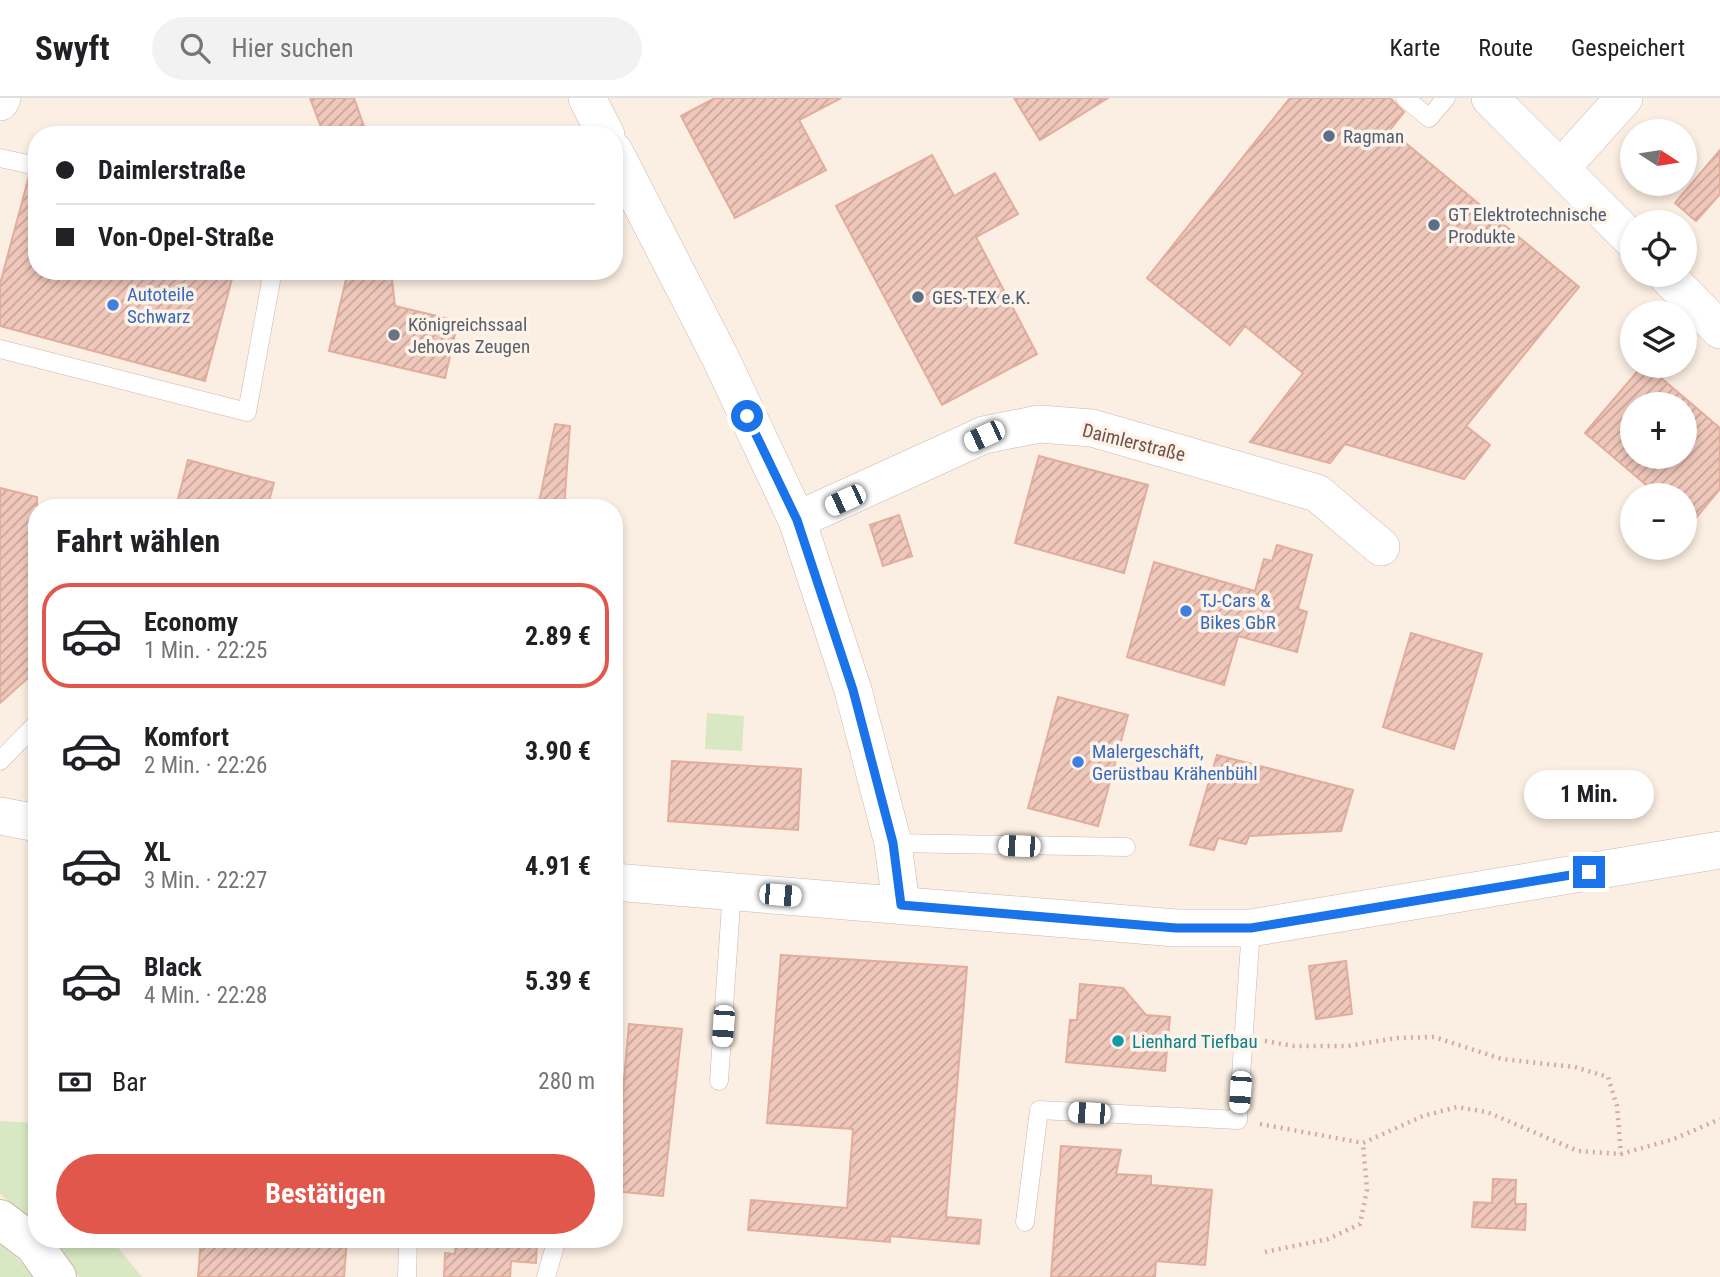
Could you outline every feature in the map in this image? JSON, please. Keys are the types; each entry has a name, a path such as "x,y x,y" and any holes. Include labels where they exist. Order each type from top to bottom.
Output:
{"main road":[{"path":"0,1219 28,1240"},
{"path":"36,1248 57,1277"}],"street":[{"path":"587,98 601,126"},
{"path":"1490,98 1620,228"},
{"path":"1561,168 1624,98"},
{"path":"623,169 797,520 853,690 893,843 901,905"},
{"path":"1678,287 1720,330"},
{"name":"Daimlerstraße","path":"797,520 984,436 1039,424 1092,428 1317,493 1381,547"},
{"path":"0,816 28,821"},
{"path":"623,883 1176,928 1251,928 1720,850"}],"lane":[{"path":"1405,98 1429,118 1446,98"},
{"path":"0,158 28,164"},
{"path":"0,349 247,412 271,280"},
{"path":"0,761 28,732"},
{"path":"893,843 1126,847"},
{"path":"719,1081 732,890"},
{"path":"1025,1222 1040,1110 1238,1120 1251,928"},
{"path":"407,1277 408,1248"},
{"path":"546,1277 555,1248"}],"path":[{"path":"1244,1037 1294,1046 1348,1045 1397,1038 1434,1037 1502,1059 1574,1068 1608,1077 1617,1106 1621,1154"},
{"path":"1238,1120 1363,1143 1423,1115 1457,1107 1487,1112 1578,1151 1621,1154 1674,1139 1720,1119"},
{"path":"1265,1252 1328,1239 1360,1224 1367,1191 1363,1143"}],"green space":[{"path":"707,713 744,716 742,751 705,749"},
{"path":"0,1121 28,1123 28,1217 0,1194"},
{"path":"0,1242 36,1277 0,1277"},
{"path":"59,1248 118,1248 142,1277 79,1277"}],"building":[{"path":"310,98 354,98 364,126 321,126"},
{"path":"715,98 841,98 799,120 826,170 735,218 681,116"},
{"path":"1014,98 1108,98 1040,140"},
{"path":"1290,98 1390,98 1404,112 1390,130 1579,287 1466,426 1490,445 1464,479 1345,444 1330,463 1250,442 1303,373 1245,326 1230,345 1147,278"},
{"path":"1720,150 1720,194 1697,220 1697,210 1683,210 1675,203 1681,196 1698,196 1698,176"},
{"path":"932,155 954,196 995,173 1018,214 976,237 1037,354 942,405 836,206"},
{"name":"Autoteile Schwarz","path":"28,180 28,280 232,280 205,381 0,326 0,284"},
{"name":"Königreichssaal Jehovas Zeugen","path":"346,280 392,280 395,306 458,321 445,378 329,351"},
{"path":"1632,378 1661,378 1678,392 1620,392 1620,463 1585,433"},
{"path":"1697,408 1720,428 1720,489 1697,517 1697,483 1644,483 1627,469 1697,469"},
{"path":"555,424 570,426 565,499 540,499"},
{"path":"1039,456 1148,485 1124,573 1015,543"},
{"path":"188,460 274,483 270,499 178,499"},
{"path":"0,488 37,499 28,499 28,678 0,703"},
{"path":"899,515 912,556 883,566 870,525"},
{"name":"TJ-Cars & Bikes GbR","path":"1277,545 1312,555 1298,609 1307,612 1297,652 1238,636 1224,685 1127,657 1154,562 1255,591 1264,559 1272,561"},
{"path":"1411,633 1482,654 1454,749 1383,727"},
{"name":"Malergeschäft, Gerüstbau Krähenbühl","path":"1058,697 1128,715 1098,826 1028,808"},
{"path":"1217,755 1353,790 1341,831 1249,836 1246,844 1218,838 1214,850 1190,845"},
{"path":"672,761 801,769 798,830 668,821"},
{"path":"781,955 967,967 946,1217 981,1220 979,1244 890,1236 890,1242 748,1230 751,1200 847,1208 853,1129 767,1123"},
{"path":"1346,961 1352,1014 1316,1019 1309,966"},
{"name":"Lienhard Tiefbau","path":"1080,984 1123,988 1146,1015 1170,1017 1165,1071 1066,1062 1070,1020 1077,1020"},
{"path":"629,1024 682,1029 663,1196 623,1192 623,1091"},
{"path":"1061,1146 1121,1150 1116,1174 1151,1176 1151,1185 1212,1190 1205,1265 1156,1261 1155,1277 1051,1277"},
{"path":"1493,1179 1516,1180 1515,1204 1526,1204 1525,1230 1472,1227 1474,1202 1492,1203"},
{"path":"200,1248 346,1248 344,1277 198,1277"},
{"path":"455,1248 537,1248 536,1263 511,1261 510,1277 444,1277 445,1253 455,1254"}],"place":[{"name":"Ragman","path":"1329,136"},
{"name":"GT Elektrotechnische Produkte","path":"1434,225"},
{"name":"GES-TEX e.K.","path":"918,297"},
{"name":"Autoteile Schwarz","path":"113,305"},
{"name":"Königreichssaal Jehovas Zeugen","path":"394,335"},
{"name":"TJ-Cars & Bikes GbR","path":"1186,611"},
{"name":"Malergeschäft, Gerüstbau Krähenbühl","path":"1078,762"},
{"name":"Lienhard Tiefbau","path":"1118,1041"}],"route":[{"path":"747,416 797,520 853,690 893,843 901,905 1176,928 1251,928 1589,872"}]}
